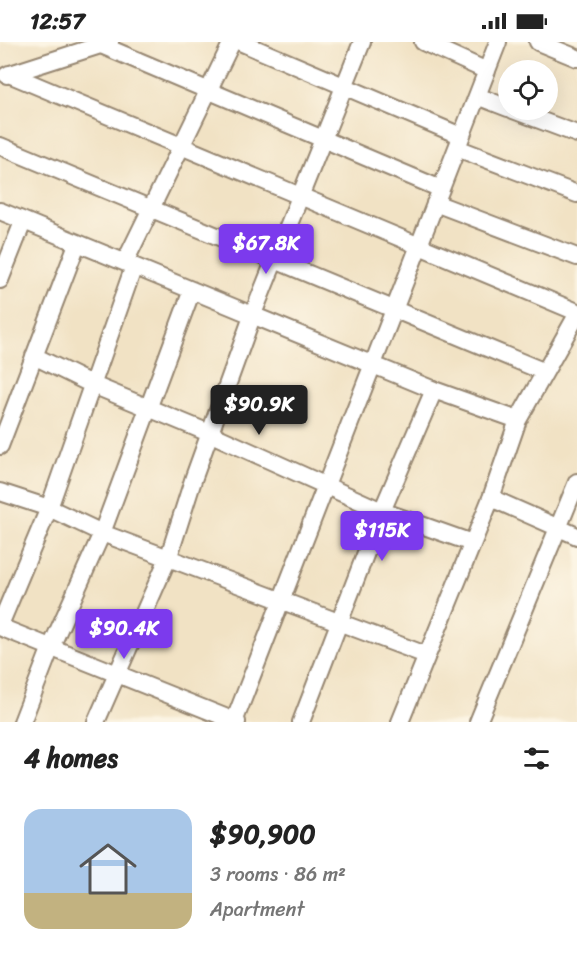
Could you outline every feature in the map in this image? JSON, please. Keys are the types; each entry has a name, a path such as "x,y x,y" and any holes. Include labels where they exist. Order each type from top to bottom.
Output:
{"street":[{"path":"232,42 151,208 129,264 93,385 49,508 0,626 235,722 498,42"},
{"path":"240,42 344,86 459,142 575,189"},
{"path":"96,722 169,556 209,433 274,259 362,42"},
{"path":"423,42 487,71"},
{"path":"538,42 577,58"},
{"path":"4,75 106,44 323,139 438,196 577,257"},
{"path":"4,75 181,146 577,314 518,420 490,498 400,722"},
{"path":"477,96 498,104"},
{"path":"540,120 577,134"},
{"path":"0,146 545,372"},
{"path":"0,211 434,390 518,420"},
{"path":"0,280 23,222"},
{"path":"0,446 77,244"},
{"path":"22,722 51,647 102,533 146,409 192,290"},
{"path":"34,356 146,409 209,433 382,511 472,543"},
{"path":"301,722 382,511 434,390"},
{"path":"478,722 577,482"},
{"path":"0,492 49,508 102,533 169,556 426,655"},
{"path":"490,498 577,536"}]}
